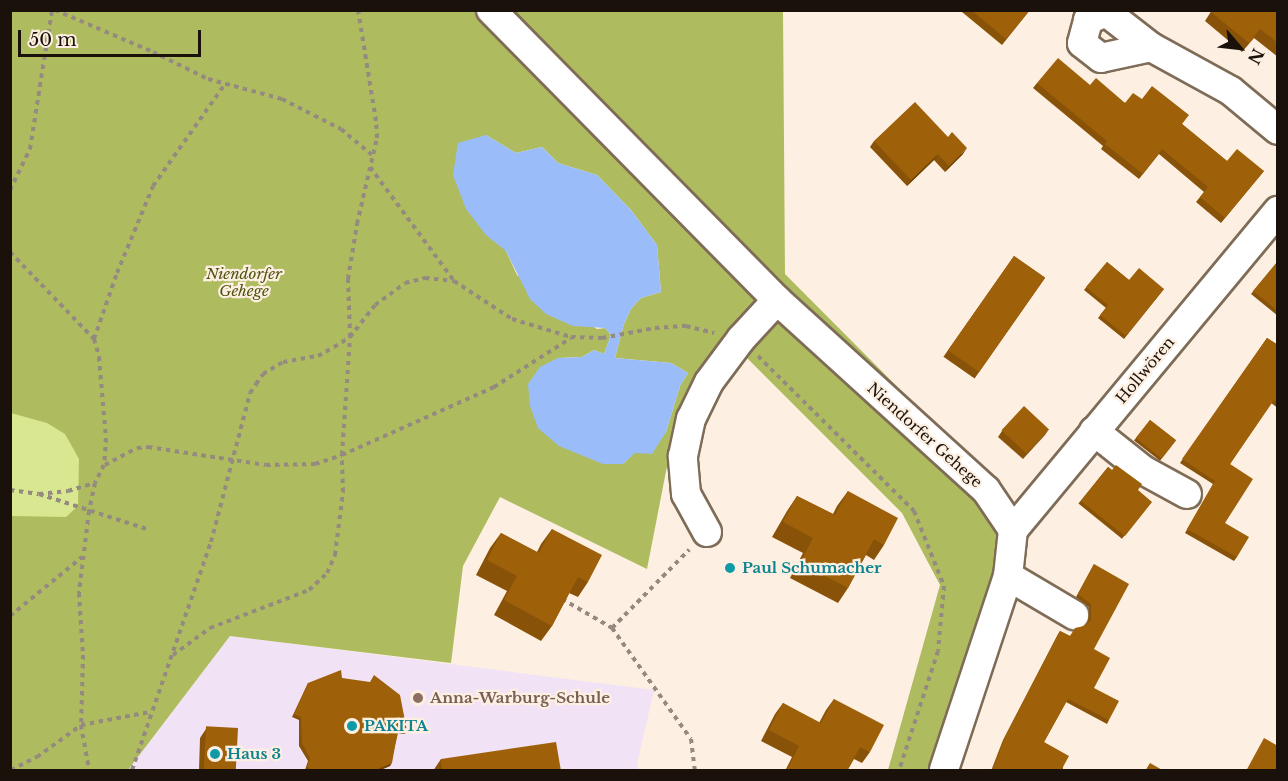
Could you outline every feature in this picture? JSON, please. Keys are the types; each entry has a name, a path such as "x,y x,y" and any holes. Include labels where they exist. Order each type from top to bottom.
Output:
{"street":[{"name":"Niendorfer Gehege","path":"491,10 777,300 986,490 1013,530"},
{"path":"1151,47 1231,91 1278,130"},
{"name":"Hollwören","path":"1013,530 1278,211"},
{"path":"706,532 686,494 683,456 691,419 709,382 741,339 777,300"},
{"path":"1094,431 1143,470 1187,494"},
{"path":"944,771 1008,576 1013,530"},
{"path":"1008,576 1074,615"}],"path":[{"path":"10,190 30,149 53,10 142,47 208,79 282,99 341,129 372,155"},
{"path":"173,655 210,628 309,590 327,573 335,555 343,492 342,455 350,337 348,279 377,138 358,10"},
{"path":"94,339 117,273 153,186 225,84"},
{"path":"370,167 454,281 512,319 572,337 602,338 655,328 686,326 741,339 914,511 944,586 938,651 899,771"},
{"path":"10,252 94,339 99,357 104,410 104,465 95,483 89,511 82,556 80,593 83,655 81,725 89,771"},
{"path":"132,771 150,712 173,655 211,542 250,393 263,375 283,362 318,356 350,337 375,305 405,283 426,278 454,281"},
{"path":"104,465 137,448 148,447 266,465 315,464 342,455 494,387 572,337"},
{"path":"39,494 68,491 95,483"},
{"path":"10,490 39,494 147,529"},
{"path":"612,628 706,532"},
{"path":"10,616 82,556"},
{"path":"558,597 612,628 691,738 695,771"},
{"path":"11,771 37,757 81,725 150,712"}],"shaded area":[{"name":"Anna-Warburg-Schule","path":"230,636 654,690 637,764 639,770 128,770"}],"green space":[{"name":"Niendorfer Gehege","path":"10,11 783,11 785,274 1010,500 999,534 996,574 937,770 888,770 940,585 902,513 745,356 724,346 675,425 647,569 500,497 463,566 451,663 230,636 128,770 11,770 11,516 66,517 78,506 79,459 65,434 47,423 11,413","holes":["486,135 516,153 542,147 558,163 597,175 631,210 657,245 661,292 641,298 631,309 624,324 615,358 671,363 688,373 680,386 666,432 635,452 623,464 558,358 582,357 594,350 604,354 611,335 605,328 597,329 517,275 506,251"]},
{"path":"11,335 81,379 82,516 11,759"}],"water":[{"path":"486,135 516,153 542,147 558,163 597,175 631,210 657,245 661,292 641,298 631,309 624,324 615,358 671,363 688,373 680,386 666,432 652,454 635,453 623,464 603,464 559,446 538,428 530,406 528,384 540,367 558,358 582,357 594,350 604,354 611,335 605,328 573,326 546,314 530,299 506,251 486,235 466,209 453,175 458,143"}],"building":[{"path":"971,10 1030,10 1006,39"},
{"path":"1212,10 1278,10 1278,43 1260,29 1249,43 1211,12"},
{"path":"1058,58 1090,85 1096,78 1125,103 1133,93 1142,99 1152,86 1189,115 1182,124 1227,161 1237,149 1264,171 1225,218 1200,197 1208,187 1162,149 1143,174 1105,144 1107,141 1037,83"},
{"path":"915,102 948,137 952,132 967,148 949,166 938,154 911,180 874,141"},
{"path":"1014,256 1045,278 979,372 948,350"},
{"path":"1278,261 1278,311 1253,291"},
{"path":"1107,262 1129,280 1139,268 1164,289 1126,336 1100,315 1108,305 1086,287"},
{"path":"1267,338 1278,345 1278,402 1274,400 1230,464 1253,479 1225,523 1249,537 1237,557 1187,529 1215,481 1182,459"},
{"path":"1024,406 1049,429 1026,453 1001,430"},
{"path":"1150,420 1176,440 1162,458 1136,438"},
{"path":"1116,465 1142,484 1138,490 1152,502 1125,536 1081,501 1108,467 1112,470"},
{"path":"848,491 898,518 884,545 874,539 848,588 800,563 813,538 783,522 797,496 835,515"},
{"path":"552,529 602,555 588,582 578,577 552,626 504,600 517,576 487,560 501,533 539,553"},
{"path":"1094,564 1129,584 1094,649 1110,658 1094,688 1119,701 1109,720 1068,699 1044,742 1069,756 1063,771 992,771 1005,737 1060,631 1070,636 1075,628 1084,626 1091,620 1091,604 1078,594"},
{"name":"PAKITA","path":"341,670 342,678 370,682 374,675 400,695 407,731 398,730 392,763 373,771 313,771 307,767 310,758 302,743 301,717 294,714 308,683"},
{"path":"834,699 884,725 870,752 860,747 847,771 787,770 799,746 769,730 783,703 821,723"},
{"name":"Haus 3","path":"206,726 238,728 236,770 204,769"},
{"path":"1264,738 1278,746 1278,771 1246,771"},
{"path":"556,742 561,771 442,771 441,759"},
{"path":"1150,763 1164,771 1145,771"}],"place":[{"name":"Paul Schumacher","path":"730,568"},
{"name":"Anna-Warburg-Schule","path":"418,698"},
{"name":"PAKITA","path":"352,726"},
{"name":"Haus 3","path":"215,754"}]}
